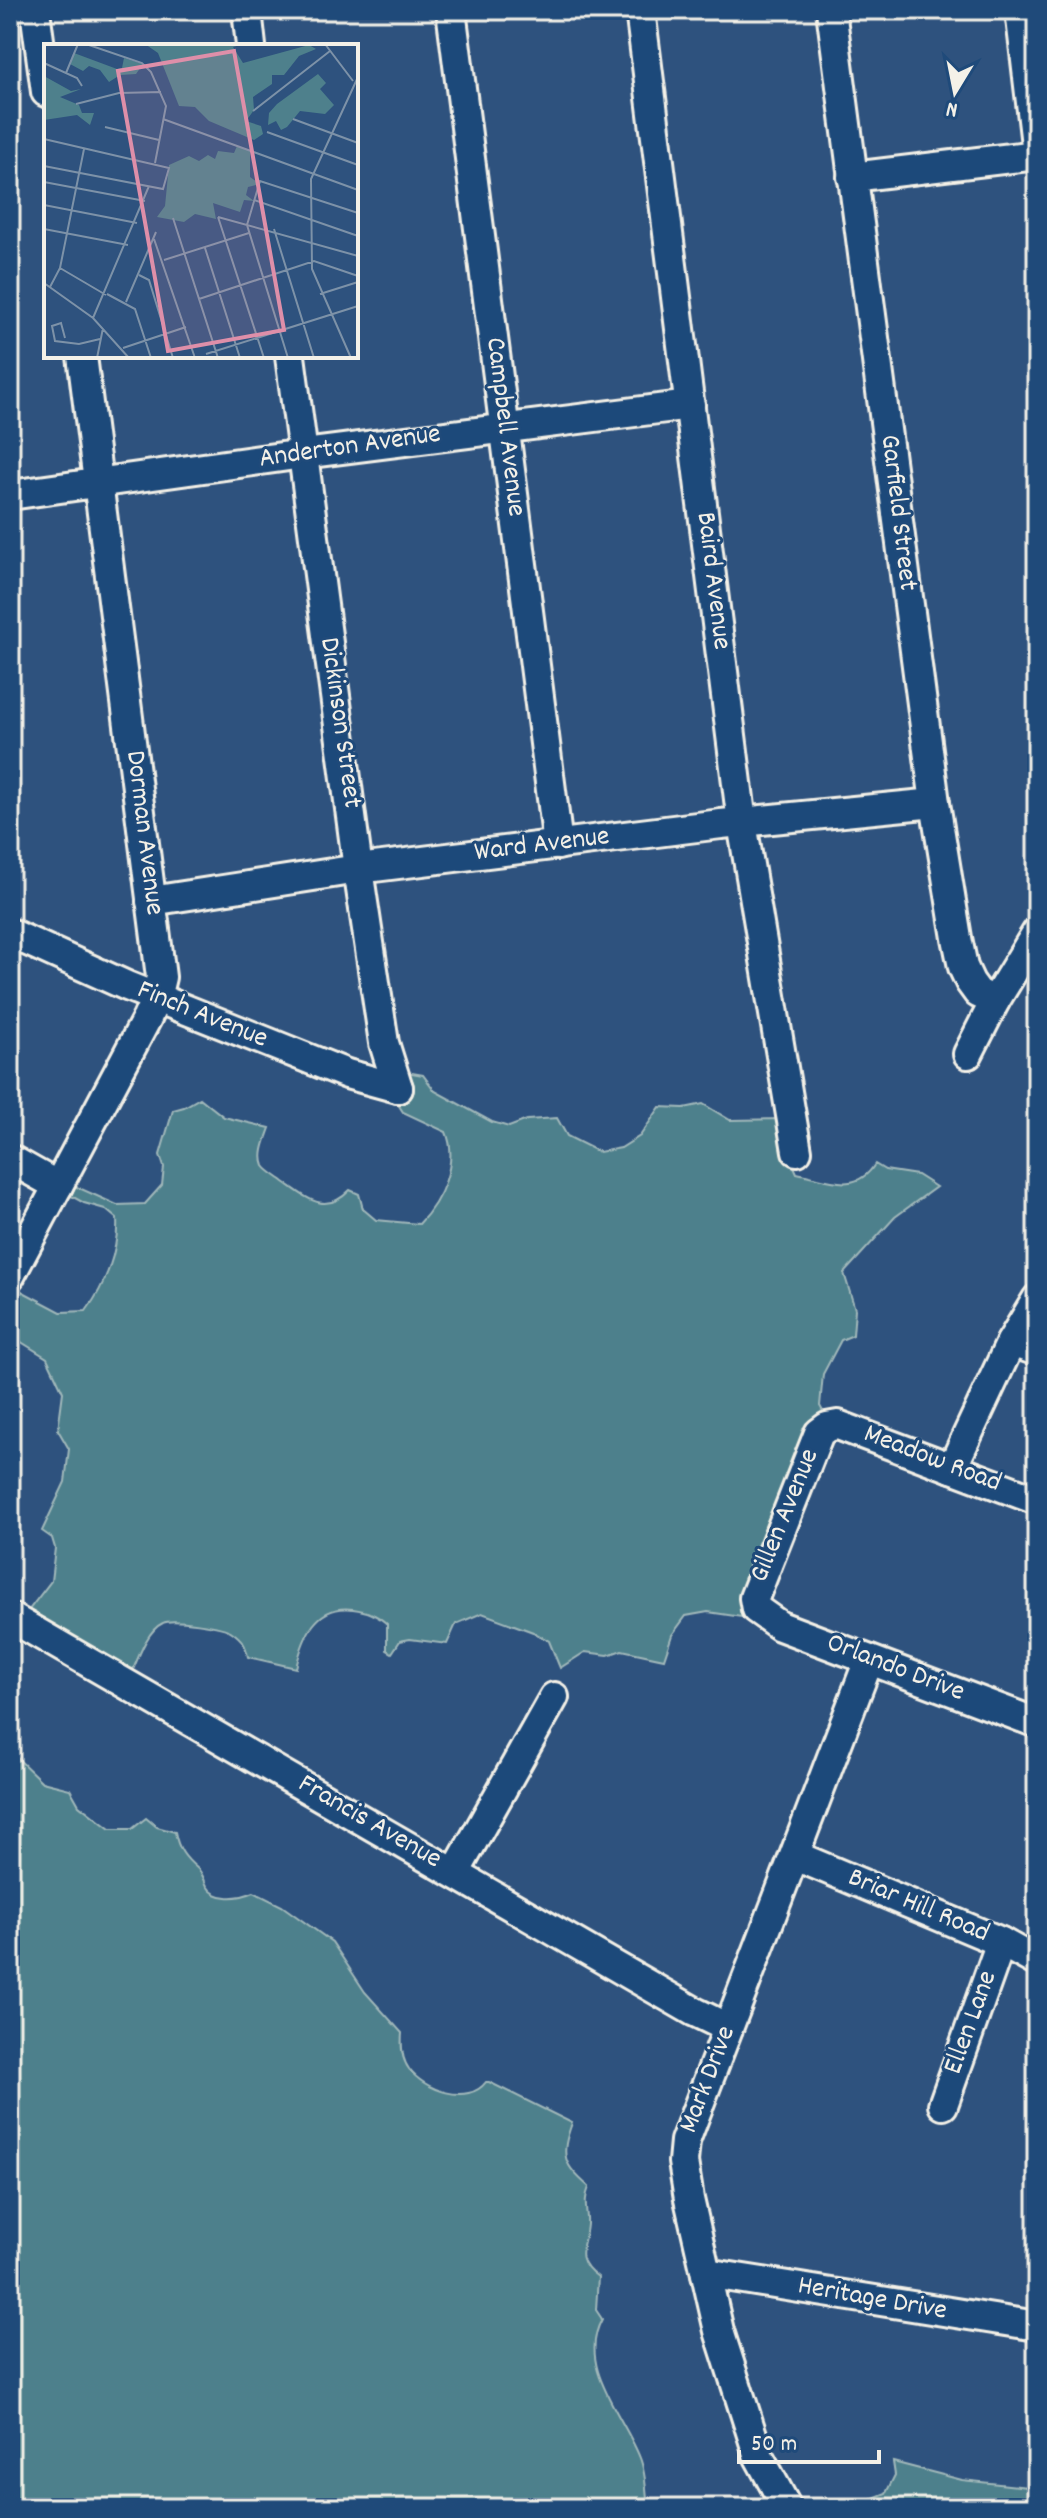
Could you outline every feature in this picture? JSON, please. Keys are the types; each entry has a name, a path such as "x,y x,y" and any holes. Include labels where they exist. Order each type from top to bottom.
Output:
{"street":[{"path":"35,10 44,77"},
{"path":"247,10 251,44"},
{"name":"Campbell Avenue","path":"451,10 558,845"},
{"name":"Baird Avenue","path":"640,10 742,823 797,1151"},
{"name":"Garfield Street","path":"831,10 935,803 963,967 978,993 995,1001"},
{"path":"852,177 1037,154 1020,10"},
{"name":"Dorman Avenue","path":"10,1276 156,998 161,977 82,358"},
{"name":"Dickinson Street","path":"290,358 358,869 384,1043 398,1088"},
{"name":"Anderton Avenue","path":"10,495 504,427 690,405"},
{"name":"Ward Avenue","path":"151,901 358,869 721,824 935,803"},
{"path":"968,1054 995,1001 1037,932"},
{"name":"Finch Avenue","path":"10,933 156,998 347,1074 398,1088"},
{"path":"10,1159 58,1186"},
{"path":"952,1468 1024,1347 1037,1299"},
{"name":"Meadow Road","path":"827,1427 838,1425 1037,1500"},
{"name":"Gillen Avenue","path":"756,1609 754,1598 819,1433 827,1427"},
{"name":"Orlando Drive","path":"756,1609 780,1626 1037,1723"},
{"name":"Francis Avenue","path":"10,1617 681,2005 728,2028"},
{"name":"Mark Drive","path":"787,2508 759,2457 719,2331 687,2187 683,2162 685,2141 869,1660"},
{"path":"455,1873 554,1697"},
{"name":"Briar Hill Road","path":"796,1856 1001,1942 1037,1962"},
{"name":"Ellen Lane","path":"943,2105 1001,1942"},
{"name":"Heritage Drive","path":"706,2273 1037,2326"}],"green space":[{"path":"384,1068 423,1075 435,1091 492,1122 509,1127 527,1120 557,1118 567,1136 599,1152 621,1148 640,1136 660,1107 684,1108 703,1104 730,1120 783,1119 791,1160 797,1173 850,1182 867,1174 875,1164 885,1170 917,1175 936,1187 895,1217 844,1273 855,1309 853,1335 841,1340 823,1374 820,1406 829,1422 748,1618 708,1612 686,1616 672,1635 664,1659 622,1650 608,1655 585,1652 560,1668 549,1641 482,1613 456,1624 447,1644 410,1639 400,1641 392,1653 387,1650 387,1624 379,1618 353,1609 329,1612 307,1634 296,1668 248,1657 241,1640 227,1630 176,1621 163,1623 151,1633 128,1682 22,1619 51,1581 55,1548 52,1538 42,1531 65,1482 69,1449 58,1430 63,1392 47,1358 10,1335 10,1285 61,1312 86,1311 109,1267 116,1243 117,1219 105,1209 84,1203 55,1187 59,1179 117,1205 145,1204 162,1185 164,1167 160,1155 173,1110 200,1098 224,1117 270,1128 263,1152 264,1166 308,1198 316,1202 332,1202 350,1190 359,1194 363,1209 376,1220 419,1224 446,1181 449,1144 446,1132 403,1112 381,1078"},
{"path":"10,1743 12,1753 42,1782 70,1789 79,1805 110,1829 132,1829 146,1818 157,1827 175,1832 183,1853 216,1895 242,1896 254,1892 282,1906 332,1942 365,1992 402,2033 406,2065 416,2077 435,2089 458,2094 468,2093 489,2082 572,2123 566,2144 566,2159 589,2187 582,2256 598,2277 596,2310 602,2319 596,2337 598,2373 640,2458 648,2508 10,2508"},
{"path":"893,2462 962,2480 1037,2488 1037,2508 848,2508 886,2493 895,2475"}]}
